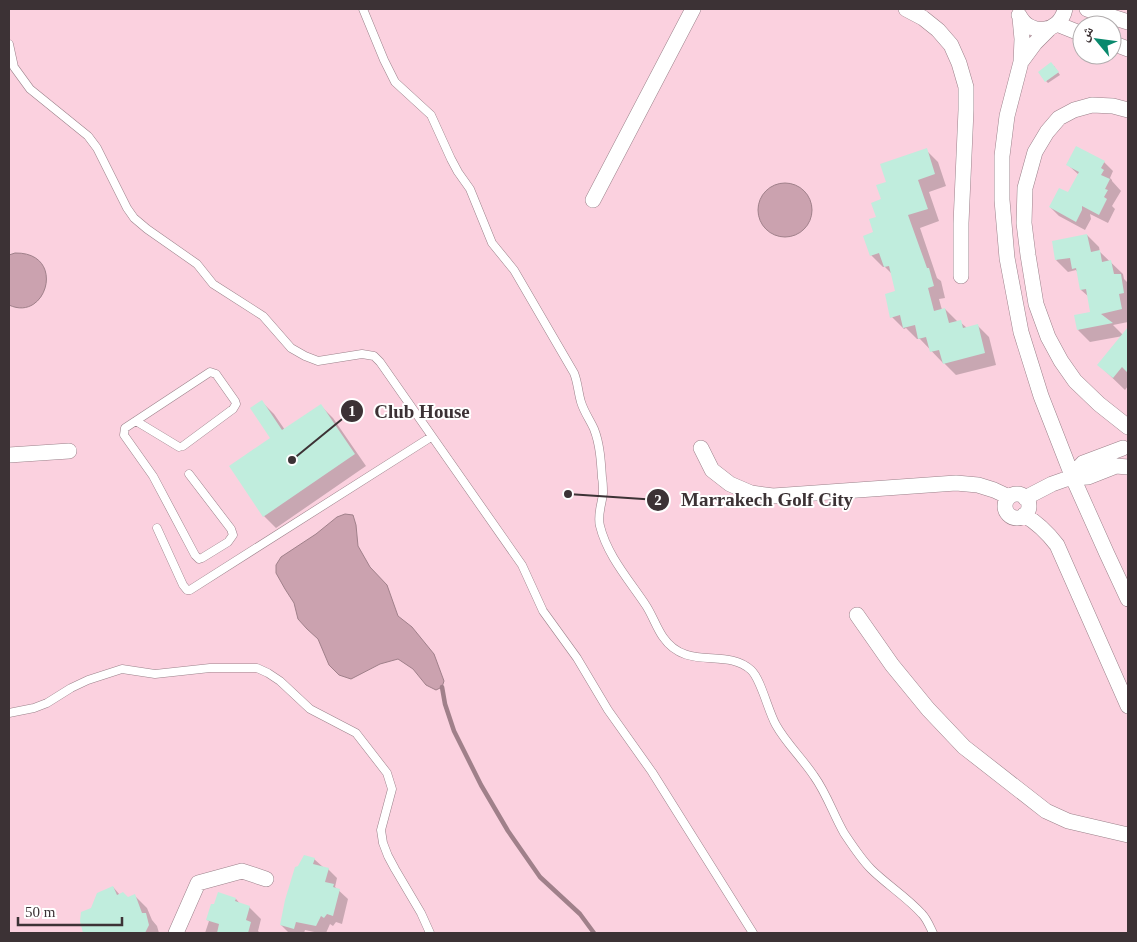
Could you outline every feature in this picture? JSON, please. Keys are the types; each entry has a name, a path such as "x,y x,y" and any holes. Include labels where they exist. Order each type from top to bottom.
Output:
{"street":[{"path":"593,200 692,9"},
{"path":"906,9 938,30 951,45 966,87 961,276"},
{"path":"1021,62 1034,43 1061,19 1065,9"},
{"path":"1087,9 1128,22"},
{"path":"1018,11 1030,27 1037,30 1054,26 1072,31"},
{"path":"1018,11 1022,39 1021,62 1007,116 1002,156 1002,200 1007,258 1021,332 1040,396 1071,477 1128,599"},
{"path":"1128,110 1113,106 1092,105 1074,110 1059,118 1047,132 1035,152 1025,188 1024,223 1036,304 1048,337 1075,381 1099,404 1128,427"},
{"path":"1071,477 1083,463 1126,443"},
{"path":"1126,443 1124,454 1128,463"},
{"path":"701,448 712,470 730,484 751,493 773,496 956,483 978,485 1009,497"},
{"path":"9,455 70,451"},
{"path":"1025,498 1052,484 1071,477 1088,477 1116,466 1128,467"},
{"path":"1019,495 1025,498 1028,508 1024,515 1018,518 1008,514 1005,504 1009,497 1019,495"},
{"path":"1024,515 1035,521 1057,545 1128,706"},
{"path":"857,615 892,665 928,709 964,747 1046,810 1068,821 1128,835"},
{"path":"176,933 198,883 242,870 266,880"}],"lane":[{"path":"363,9 395,82 431,115 451,159 470,189 492,243 514,270 574,373 583,407 598,442 603,493 598,518 600,527 623,574 646,604 662,636 678,652 692,656 736,661 753,671 775,723 815,776 844,832 860,856 870,868 923,915 934,933"},
{"path":"9,44 14,66 30,89 88,136 97,148 126,208 134,218 197,264 214,284 263,316 291,348 318,361 362,354 374,356 389,374 431,437 522,565 543,612 577,658 608,710 652,772 753,933"},
{"path":"136,421 181,446 236,404 216,374 210,372 125,428 124,435 153,476 198,559 228,542 233,536 231,530 189,474"},
{"path":"157,528 183,585 187,590 190,590 431,437"},
{"path":"9,713 34,708 88,680 122,669 155,674 210,668 257,668 268,673 310,709 356,733 387,773 392,788 381,830 383,843 388,856 421,913 430,933"}],"shaded area":[{"path":"9,9 1128,9 1128,933 9,933"},
{"path":"785,183 795,185 804,191 810,200 812,210 810,220 804,229 795,235 785,237 775,235 766,229 760,220 758,210 760,200 766,191 775,185"},
{"path":"15,253 31,256 41,263 46,274 46,285 41,296 33,304 22,308 9,305 9,255"},
{"path":"345,514 353,515 358,546 370,567 387,585 398,616 412,627 434,654 444,681 442,687 436,690 426,685 413,669 398,659 380,664 351,679 339,675 329,665 318,639 298,619 294,603 276,573 276,565 281,557 316,534 337,517"}],"building":[{"path":"1051,62 1059,72 1045,82 1038,72"},
{"path":"1076,146 1105,161 1101,168 1104,170 1101,175 1110,179 1105,189 1108,190 1104,197 1107,199 1099,215 1082,206 1076,222 1049,207 1059,188 1068,192 1079,172 1066,165"},
{"path":"927,148 935,174 918,180 928,209 908,215 934,286 928,288 934,311 945,308 949,323 961,320 963,328 978,324 985,353 943,364 939,350 930,352 926,337 918,339 915,325 903,328 900,315 890,318 885,294 895,291 889,266 884,267 879,253 870,256 863,236 873,232 869,219 876,217 871,203 881,199 876,185 886,182 880,164"},
{"path":"1087,234 1091,252 1100,250 1102,262 1111,260 1114,274 1121,274 1124,293 1119,294 1122,309 1101,314 1113,323 1077,330 1074,315 1090,312 1086,289 1080,290 1076,268 1072,269 1070,258 1055,260 1052,241"},
{"path":"1128,327 1128,373 1122,367 1113,378 1097,365"},
{"path":"262,400 282,430 321,404 355,454 263,517 229,466 270,438 250,408"},
{"path":"304,855 315,858 313,864 329,868 325,882 334,884 333,887 340,889 333,916 327,914 324,918 321,916 316,926 296,922 294,929 280,925 295,867 298,866"},
{"path":"113,886 117,895 123,892 128,897 135,894 142,913 146,913 149,925 145,933 83,933 80,921 81,912 91,908 97,893"},
{"path":"218,892 236,898 235,901 250,906 246,920 251,922 248,933 217,933 219,924 206,920 211,904 214,904"}],"waterway":[{"path":"442,687 445,704 454,731 481,785 508,831 540,877 580,914 594,933"}],"place":[{"name":"Club House","path":"292,460"},
{"name":"Marrakech Golf City","path":"568,494"}]}
